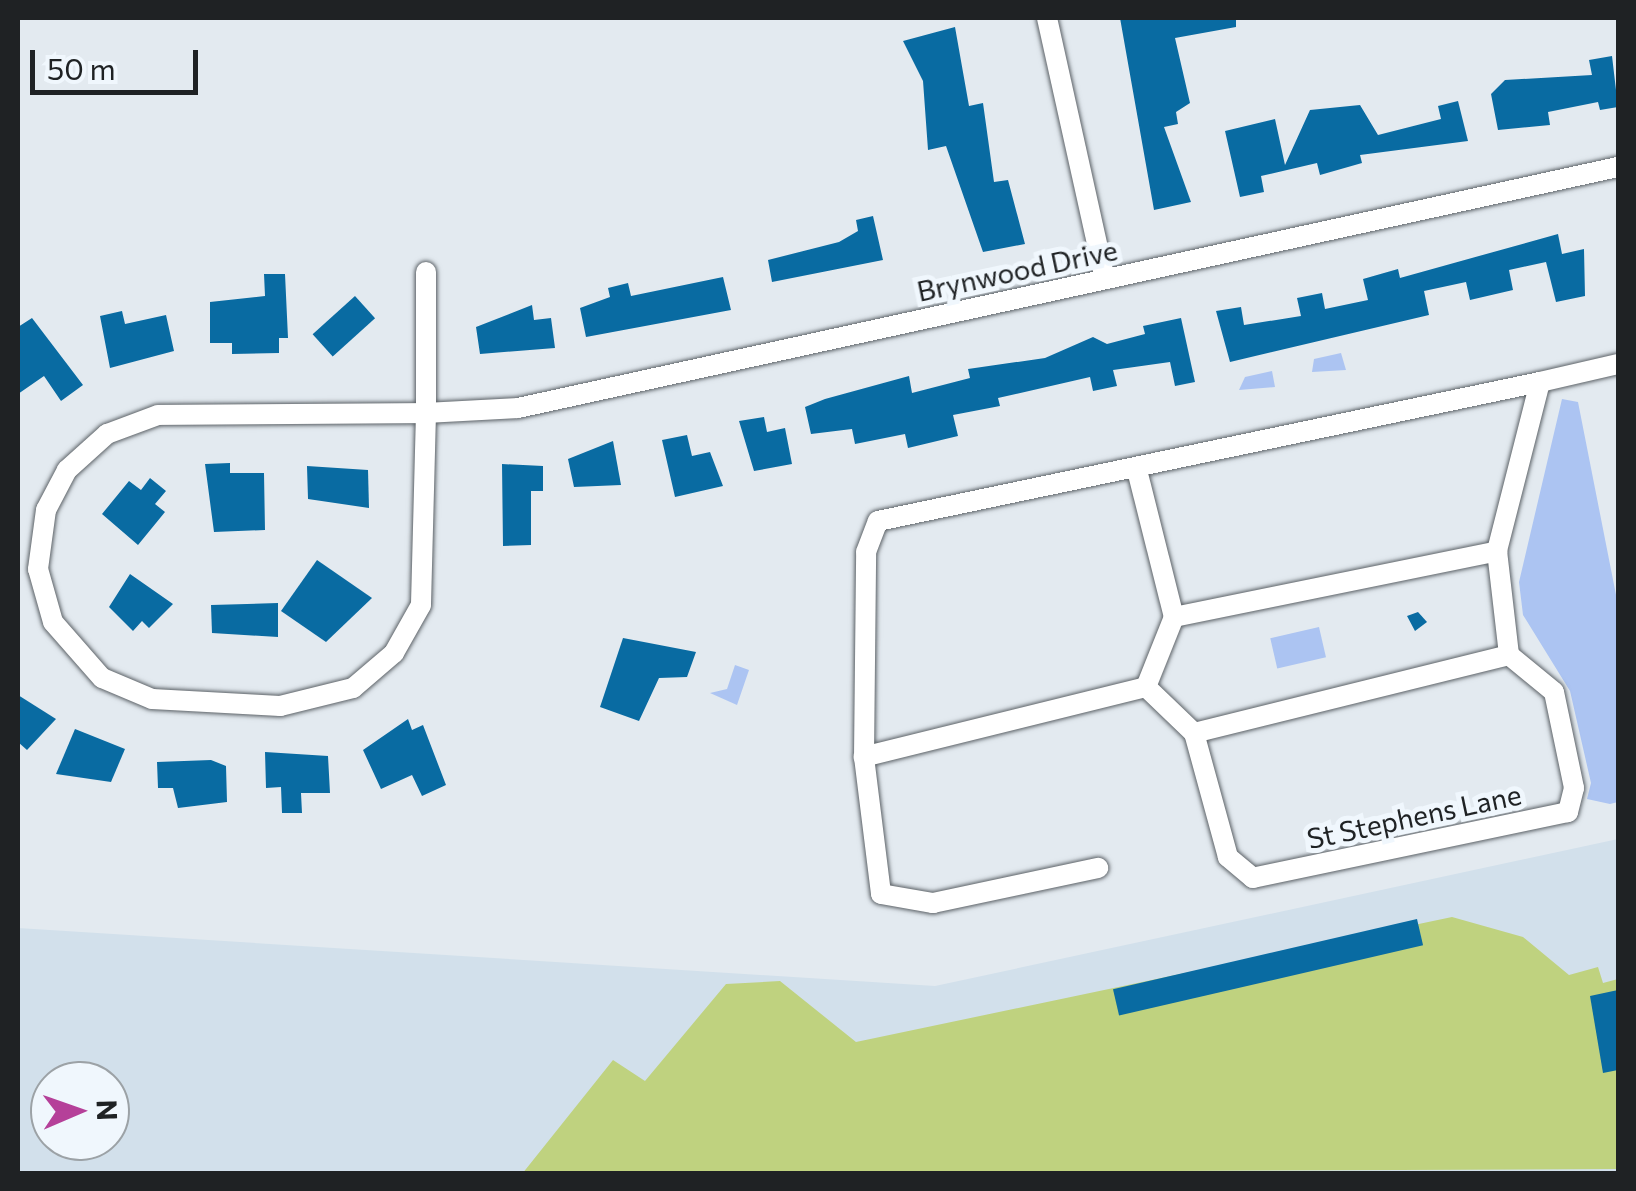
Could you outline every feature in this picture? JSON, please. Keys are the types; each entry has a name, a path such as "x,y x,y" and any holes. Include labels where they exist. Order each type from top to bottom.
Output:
{"street":[{"path":"1048,18 1105,279"},
{"name":"Brynwood Drive","path":"426,272 426,413 421,605 394,653 352,688 280,706 152,699 102,678 66,644 42,594 39,539 67,470 107,434 158,415 426,413 561,402 1618,166"},
{"path":"1098,868 933,903 881,894 864,757 866,552 878,521 1137,470 1618,364"},
{"path":"1146,688 1194,732 1509,655 1496,551 1540,382"},
{"path":"1137,470 1174,616 1146,688"},
{"path":"1174,616 1496,551"},
{"name":"St Stephens Lane","path":"1194,732 1228,857 1253,878 1568,812 1574,788 1554,692 1509,655"},
{"path":"864,757 1146,688"}],"shaded area":[{"path":"1618,839 1618,1173 18,1173 18,928 935,986"}],"green space":[{"path":"1452,917 1523,937 1569,975 1598,967 1603,983 1618,979 1618,1169 522,1174 613,1060 645,1081 726,984 780,981 856,1042"}],"water":[{"path":"1341,353 1346,370 1312,372 1314,359"},
{"path":"1272,371 1275,387 1239,390 1245,377"},
{"path":"1562,399 1578,402 1618,605 1618,802 1610,804 1587,799 1591,783 1570,691 1523,615 1519,582"},
{"path":"1319,627 1326,657 1277,668 1270,638"},
{"path":"735,665 749,670 737,705 710,693 727,689"}],"building":[{"path":"1120,18 1236,18 1236,27 1175,38 1190,103 1176,112 1178,124 1164,127 1191,202 1154,210"},
{"path":"955,27 969,106 983,103 994,182 1008,180 1025,244 983,252 946,146 928,150 923,81 903,41"},
{"path":"1612,56 1618,107 1600,110 1598,102 1548,112 1550,125 1498,130 1491,94 1505,80 1592,75 1589,60"},
{"path":"1458,101 1468,141 1360,155 1362,163 1320,175 1317,163 1261,176 1264,192 1240,197 1225,131 1275,119 1285,165 1310,110 1360,105 1378,135 1441,119 1438,106"},
{"path":"873,216 883,260 772,282 768,260 839,242 858,231 856,220"},
{"path":"1558,234 1562,254 1584,249 1585,296 1556,302 1546,262 1509,270 1513,290 1470,300 1466,282 1424,291 1429,315 1230,362 1216,311 1241,307 1244,325 1301,316 1297,298 1322,293 1325,309 1368,300 1363,279 1398,269 1400,278"},
{"path":"264,274 285,274 288,338 279,338 279,353 232,354 232,343 210,343 210,302 265,296"},
{"path":"723,277 731,310 586,337 580,308 610,297 608,288 628,283 631,296"},
{"path":"355,296 375,318 333,356 313,334"},
{"path":"532,305 534,320 551,318 555,348 480,354 476,327"},
{"path":"122,311 125,324 166,315 174,351 110,368 100,316"},
{"path":"32,318 83,385 61,401 44,376 18,394 18,327"},
{"path":"1181,318 1195,382 1175,386 1170,362 1113,370 1117,386 1093,391 1090,377 998,398 1000,406 953,415 958,436 908,448 905,434 855,444 852,429 811,434 805,407 825,399 909,376 912,393 970,378 968,369 1045,358 1093,337 1107,344 1145,334 1143,326"},
{"path":"764,417 767,432 785,428 792,464 754,471 739,421"},
{"path":"687,435 692,456 710,452 723,486 675,497 662,440"},
{"path":"613,441 621,485 574,487 568,459"},
{"path":"230,463 230,473 264,473 265,530 214,532 205,464"},
{"path":"502,464 543,466 543,491 531,491 531,545 503,546"},
{"path":"307,466 368,470 369,508 308,499"},
{"path":"150,478 166,491 155,504 165,512 138,545 102,514 129,481 141,490"},
{"path":"317,560 372,598 326,642 281,611"},
{"path":"130,574 173,604 149,628 142,621 133,631 109,607"},
{"path":"278,603 278,637 212,633 211,605"},
{"path":"1418,612 1427,622 1415,631 1407,616"},
{"path":"623,638 696,652 687,677 659,678 639,721 600,707"},
{"path":"18,695 56,719 27,750 18,742"},
{"path":"408,719 412,730 423,725 446,785 422,796 412,775 381,789 363,750"},
{"path":"75,729 125,749 111,782 56,774"},
{"path":"265,752 328,756 330,793 301,793 302,813 282,813 281,787 266,788"},
{"path":"211,760 226,766 227,802 178,808 173,788 158,788 157,762"},
{"path":"1417,919 1423,945 1119,1015 1113,989"},
{"path":"1618,990 1618,1070 1603,1073 1590,996"}]}
